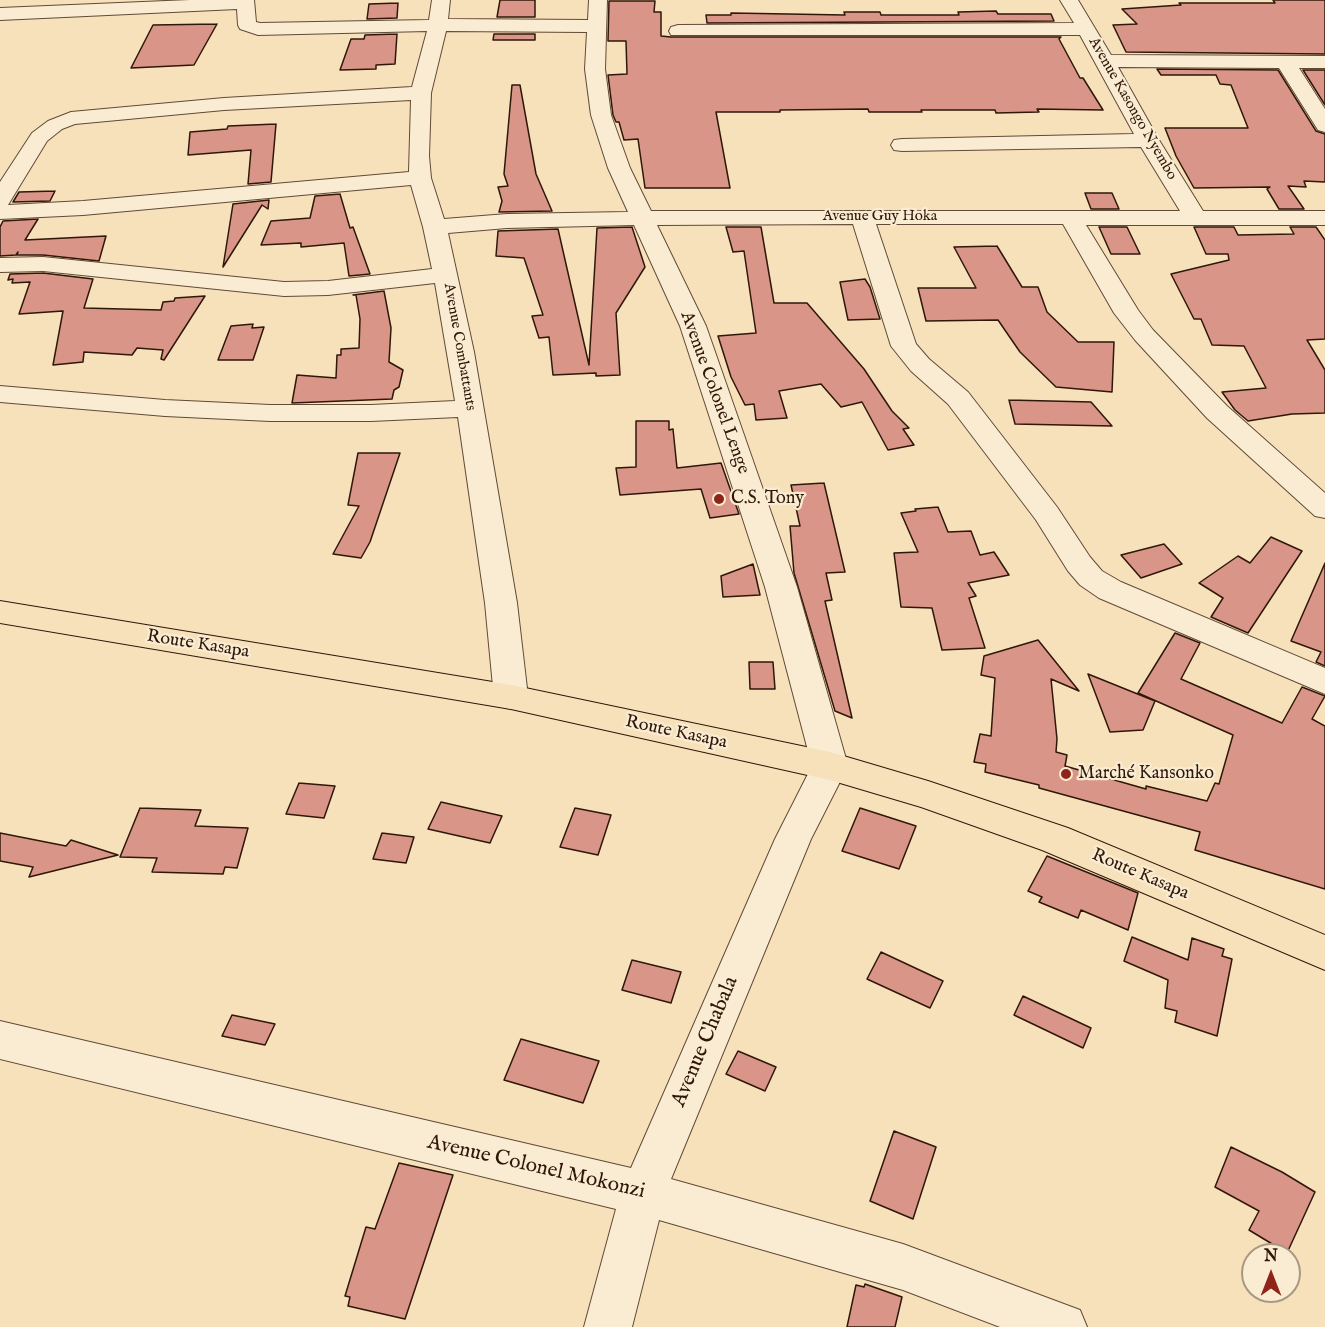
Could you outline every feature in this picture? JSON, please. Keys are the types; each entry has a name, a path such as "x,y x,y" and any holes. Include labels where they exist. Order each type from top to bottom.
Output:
{"main road":[{"name":"Route Kasapa","path":"0,612 511,697 830,766 928,795 1055,839 1325,953"}],"street":[{"name":"Avenue Kasongo Nyembo","path":"1069,0 1106,61 1148,140 1195,217"},
{"path":"0,14 245,1 247,25 258,29 440,12 598,13"},
{"name":"Avenue Combattants","path":"440,12 421,93 418,156 420,178 435,227 470,408 501,603 511,697"},
{"name":"Avenue Colonel Lenge","path":"598,13 595,69 601,115 619,168 693,326 781,587 830,766"},
{"path":"678,31 1086,29"},
{"path":"1106,61 1325,62"},
{"path":"1286,63 1325,126"},
{"path":"0,200 39,137 55,125 71,118 224,104 421,93"},
{"path":"902,145 1148,140"},
{"path":"0,212 83,208 420,178"},
{"path":"862,217 904,346 920,365 958,398 1047,514 1078,564 1091,578 1110,590 1325,682"},
{"name":"Avenue Guy Hoka","path":"435,227 507,221 642,218 1325,218"},
{"path":"1071,219 1127,313 1144,335 1217,412 1325,509"},
{"path":"0,265 43,264 284,289 328,288 445,275"},
{"path":"0,394 165,408 270,413 371,413 470,408"},
{"name":"Avenue Chabala","path":"608,1327 644,1193 788,850 830,766"},
{"name":"Avenue Colonel Mokonzi","path":"0,1040 644,1193 903,1267 1063,1327"}],"building":[{"path":"500,0 535,0 535,17 497,17"},
{"path":"1273,0 1325,0 1325,54 1126,52 1113,25 1137,24 1122,9 1181,5 1179,3 1275,3"},
{"path":"609,1 655,1 654,12 661,12 661,36 671,37 1061,37 1059,39 1080,78 1083,78 1103,110 1037,109 1039,112 996,113 995,110 869,112 868,109 716,112 730,188 645,188 638,139 624,140 619,122 616,122 613,115 608,75 627,74 626,41 608,41"},
{"path":"398,3 397,18 367,19 369,4"},
{"path":"996,11 998,14 1051,14 1054,21 707,23 706,15 731,15 731,13 845,15 844,12 880,12 881,15 959,15 958,12"},
{"path":"217,24 194,65 131,68 153,25"},
{"path":"397,34 395,64 376,65 376,69 340,70 351,39 364,39 365,35"},
{"path":"494,34 535,34 535,40 493,40"},
{"path":"1157,69 1278,70 1316,131 1325,134 1325,182 1304,181 1306,187 1288,186 1304,209 1279,209 1267,189 1270,187 1194,188 1176,156 1165,128 1248,128 1231,85 1220,84 1216,75 1161,75"},
{"path":"1303,70 1325,70 1325,105"},
{"path":"512,85 520,85 536,174 552,211 499,212 502,201 498,187 508,186 504,174"},
{"path":"276,124 271,182 248,184 251,150 188,155 190,132 227,129 228,126"},
{"path":"55,191 50,201 13,202 19,192"},
{"path":"1085,193 1112,193 1119,209 1091,209"},
{"path":"340,194 350,228 353,227 370,274 349,276 344,243 301,247 301,243 261,245 271,221 310,218 315,196"},
{"path":"269,200 268,209 262,205 223,267 233,204"},
{"path":"38,219 25,240 106,236 99,261 43,255 17,255 18,252 16,255 0,256 0,227 3,221"},
{"path":"632,227 645,267 616,313 620,375 596,376 596,373 553,375 549,337 539,338 532,316 543,315 524,258 496,256 498,231 558,229 589,365 597,228"},
{"path":"726,227 761,227 774,303 807,303 864,369 892,411 909,428 903,429 914,445 888,450 862,402 841,407 821,384 779,391 787,418 756,420 754,404 745,405 731,377 718,336 756,333 744,251 733,252"},
{"path":"1099,227 1127,227 1140,254 1111,254"},
{"path":"1194,227 1234,227 1238,235 1294,234 1290,227 1316,227 1325,240 1325,339 1307,340 1325,370 1325,413 1292,414 1248,421 1235,410 1222,392 1266,388 1244,346 1212,345 1201,319 1194,319 1171,274 1229,260 1228,254 1206,254"},
{"path":"997,246 1022,287 1038,287 1047,312 1078,342 1114,342 1112,392 1056,387 1020,352 998,320 926,321 918,288 976,288 954,247"},
{"path":"43,273 93,279 84,308 161,310 163,302 174,301 175,298 205,296 164,360 161,359 163,350 137,348 132,355 84,352 83,362 53,365 63,311 19,314 30,282 12,283 13,279 8,280 10,274"},
{"path":"865,279 870,287 880,319 848,320 840,282"},
{"path":"384,291 391,328 389,362 403,370 399,387 394,390 392,399 292,403 297,375 336,378 337,355 341,355 341,349 359,348 360,319 356,295 353,295"},
{"path":"253,324 252,328 264,327 253,360 218,360 231,326"},
{"path":"1009,400 1091,402 1112,426 1015,424"},
{"path":"636,421 669,421 669,430 673,429 677,468 721,463 739,514 710,518 701,489 620,495 616,468 636,467"},
{"path":"358,453 400,453 370,542 361,558 333,554 359,506 348,505"},
{"path":"824,483 845,572 826,573 832,600 825,601 852,718 835,711 794,573 790,526 800,526 791,485"},
{"path":"938,507 948,532 971,531 980,555 994,552 1009,575 968,583 976,596 969,598 985,648 942,650 932,608 901,607 894,553 918,552 901,513"},
{"path":"1271,537 1302,551 1248,633 1211,617 1223,598 1199,583 1238,556 1250,563"},
{"path":"1164,544 1182,564 1141,578 1121,555"},
{"path":"1325,563 1325,666 1316,662 1321,652 1291,641"},
{"path":"753,564 760,595 723,597 721,576"},
{"path":"1175,633 1200,643 1181,679 1282,723 1302,687 1325,696 1312,719 1325,726 1325,889 1195,850 1200,832 1039,788 1039,785 985,772 986,764 974,762 980,734 991,736 995,678 981,675 984,656 1038,640 1079,691 1051,679 1057,739 1056,752 1067,755 1065,766 1146,789 1146,786 1207,801 1215,783 1219,784 1233,735 1138,693"},
{"path":"749,662 773,662 775,689 750,689"},
{"path":"1088,674 1155,701 1143,730 1110,732"},
{"path":"299,783 335,786 324,818 286,814"},
{"path":"441,802 502,816 490,843 428,829"},
{"path":"140,808 201,810 195,826 248,828 237,868 225,867 223,874 152,872 157,858 120,857"},
{"path":"575,808 611,815 598,855 560,847"},
{"path":"860,808 916,826 899,869 842,851"},
{"path":"0,833 66,846 71,840 118,855 29,877 33,867 0,861"},
{"path":"382,833 414,837 406,863 373,859"},
{"path":"1047,856 1138,893 1128,930 1081,910 1078,918 1039,902 1042,897 1028,891"},
{"path":"1132,937 1188,960 1192,938 1224,949 1222,956 1232,959 1217,1036 1175,1022 1177,1011 1165,1008 1168,980 1124,961"},
{"path":"881,952 943,981 930,1008 867,979"},
{"path":"632,960 681,972 671,1003 622,990"},
{"path":"1023,996 1091,1028 1083,1048 1014,1015"},
{"path":"232,1015 275,1024 265,1045 222,1036"},
{"path":"521,1039 599,1061 583,1103 504,1080"},
{"path":"738,1051 776,1067 765,1091 726,1074"},
{"path":"894,1131 936,1147 913,1219 870,1201"},
{"path":"1231,1147 1282,1172 1315,1192 1292,1243 1270,1243 1249,1230 1259,1211 1215,1187"},
{"path":"399,1163 453,1175 405,1319 348,1306 350,1297 345,1296 366,1227 375,1229"},
{"path":"865,1284 902,1297 895,1327 847,1327 856,1285 864,1287"}],"place":[{"name":"C.S. Tony","path":"719,499"},
{"name":"Marché Kansonko","path":"1066,774"}]}
